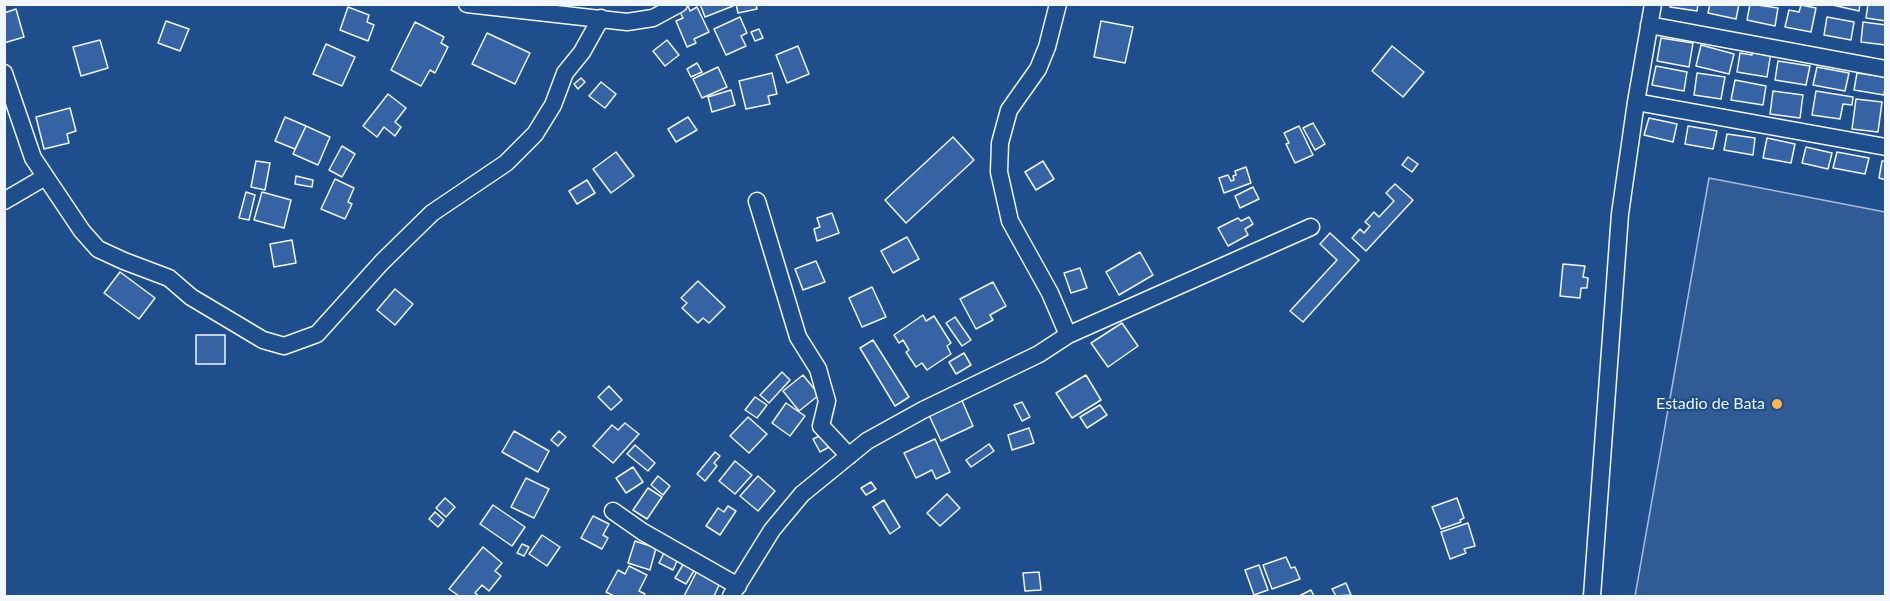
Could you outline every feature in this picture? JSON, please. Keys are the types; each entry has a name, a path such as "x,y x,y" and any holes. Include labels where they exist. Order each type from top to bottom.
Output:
{"street":[{"path":"466,4 627,22 653,18 679,4"},
{"path":"1592,597 1620,214 1653,4"},
{"path":"1056,6 1047,46 1038,69 1009,110 1000,143 999,171 1010,220 1050,293 1068,335"},
{"path":"4,73 33,158 82,231 98,249 169,278 191,297 263,340 284,346 317,334 382,262 432,213 506,163 535,134 553,105 565,74 582,52 601,18"},
{"path":"1649,25 1886,69"},
{"path":"1636,102 1886,147"},
{"path":"4,201 45,177"},
{"path":"757,201 798,338 818,369 827,401 821,426 849,456"},
{"path":"613,511 735,591 772,530 802,494 867,441 923,410 1039,354 1068,335 1311,227"}],"shaded area":[{"name":"Estadio de Bata","path":"1709,178 1885,212 1885,596 1635,596"}],"building":[{"path":"700,4 732,4 733,6 705,17"},
{"path":"736,4 756,4 757,9 738,13"},
{"path":"1671,4 1698,4 1697,11 1670,7"},
{"path":"1710,4 1739,4 1736,19 1708,13"},
{"path":"1750,4 1778,8 1775,26 1747,20"},
{"path":"1828,4 1860,4 1859,11"},
{"path":"1868,4 1886,4 1886,21 1866,18"},
{"path":"1801,5 1816,8 1811,32 1785,27 1789,10 1799,12"},
{"path":"688,6 690,11 697,7 709,32 694,39 696,43 687,47 676,21 683,18 679,10"},
{"path":"348,7 369,15 367,22 374,25 368,41 340,30"},
{"path":"16,9 24,37 4,43 4,13"},
{"path":"740,17 747,33 741,36 746,46 726,55 714,29"},
{"path":"1827,17 1854,22 1851,40 1824,35"},
{"path":"166,21 189,29 180,51 158,43"},
{"path":"1101,21 1133,27 1125,63 1094,57"},
{"path":"415,22 444,37 441,43 448,47 435,73 430,70 421,86 391,70"},
{"path":"1863,22 1886,25 1886,45 1861,42"},
{"path":"759,29 763,38 755,41 751,32"},
{"path":"487,33 530,53 515,84 472,64"},
{"path":"1661,38 1693,43 1689,67 1657,61"},
{"path":"100,40 108,68 81,76 73,47"},
{"path":"667,40 679,55 665,66 653,51"},
{"path":"326,44 355,57 342,86 313,74"},
{"path":"1701,45 1734,54 1729,74 1696,66"},
{"path":"798,46 809,74 787,83 776,55"},
{"path":"1392,46 1424,72 1403,97 1372,71"},
{"path":"1753,49 1771,52 1767,77 1737,72 1740,53 1752,55"},
{"path":"1778,61 1810,66 1806,85 1775,80"},
{"path":"697,63 702,72 691,77 687,69"},
{"path":"1656,66 1687,72 1684,91 1652,85"},
{"path":"718,67 727,87 702,98 693,79"},
{"path":"1817,67 1849,73 1845,91 1813,85"},
{"path":"772,73 777,94 768,96 770,104 746,109 739,81"},
{"path":"1697,73 1725,77 1721,99 1694,95"},
{"path":"1857,73 1886,77 1884,95 1854,90"},
{"path":"581,78 585,82 578,89 574,84"},
{"path":"1735,80 1766,86 1763,105 1731,100"},
{"path":"601,82 616,94 605,108 589,96"},
{"path":"731,90 735,105 712,112 708,97"},
{"path":"1773,91 1803,95 1800,118 1770,114"},
{"path":"1816,91 1853,97 1852,105 1843,104 1840,119 1812,115"},
{"path":"388,94 406,108 395,122 401,127 395,136 384,127 377,137 363,126"},
{"path":"1856,99 1882,102 1878,132 1852,129"},
{"path":"70,108 76,131 67,134 69,143 44,149 36,117"},
{"path":"285,117 306,126 295,149 275,141"},
{"path":"688,117 697,130 676,142 668,129"},
{"path":"1649,118 1677,124 1673,142 1644,135"},
{"path":"1313,123 1325,144 1315,150 1303,128"},
{"path":"306,126 330,137 318,165 293,154"},
{"path":"1299,126 1313,155 1295,163 1286,144 1289,143 1284,133"},
{"path":"1688,126 1717,131 1713,149 1685,144"},
{"path":"1727,134 1755,138 1753,155 1724,150"},
{"path":"953,137 974,160 906,223 885,200"},
{"path":"1767,138 1795,144 1791,163 1763,158"},
{"path":"342,146 355,154 342,177 329,170"},
{"path":"1806,147 1832,153 1828,169 1802,163"},
{"path":"616,152 634,176 611,193 593,169"},
{"path":"1837,152 1869,158 1865,174 1833,168"},
{"path":"1408,157 1418,164 1412,172 1402,165"},
{"path":"256,161 270,163 265,190 251,187"},
{"path":"1043,161 1054,179 1036,190 1025,172"},
{"path":"1882,161 1886,161 1886,180 1879,178"},
{"path":"1246,167 1251,183 1224,193 1219,178 1228,175 1231,181 1234,180 1235,171"},
{"path":"296,176 313,180 312,187 295,184"},
{"path":"335,179 354,188 348,202 352,204 345,219 321,209"},
{"path":"587,180 595,193 577,204 569,191"},
{"path":"1395,184 1413,200 1366,251 1352,238 1360,229 1364,233 1370,226 1365,222 1374,212 1379,217 1394,201 1386,193"},
{"path":"1253,187 1259,199 1240,208 1235,196"},
{"path":"246,192 255,195 249,220 239,218"},
{"path":"262,192 291,200 284,228 254,220"},
{"path":"832,213 839,233 817,241 814,229 820,227 817,218"},
{"path":"1249,217 1253,224 1245,229 1248,235 1228,246 1218,228 1238,218 1241,221"},
{"path":"1330,233 1359,260 1303,322 1290,311 1337,260 1320,244"},
{"path":"907,237 919,259 893,273 881,251"},
{"path":"292,240 296,263 274,267 270,244"},
{"path":"1140,252 1153,275 1119,295 1106,272"},
{"path":"816,261 825,282 803,290 795,269"},
{"path":"1563,264 1585,266 1583,277 1588,278 1587,288 1581,288 1580,298 1560,296"},
{"path":"1080,268 1087,288 1071,293 1064,273"},
{"path":"120,272 155,298 139,319 104,293"},
{"path":"698,281 725,307 709,323 703,318 698,323 682,308 687,303 681,298"},
{"path":"993,282 1006,306 990,315 993,320 976,329 960,299"},
{"path":"872,287 886,317 862,327 849,298"},
{"path":"395,289 413,304 395,325 377,310"},
{"path":"923,315 926,321 934,316 951,343 947,346 951,354 927,370 922,363 916,367 906,352 909,350 903,340 899,343 894,335"},
{"path":"955,317 971,340 962,346 946,323"},
{"path":"1122,323 1138,346 1108,367 1091,343"},
{"path":"196,335 225,335 225,364 196,364"},
{"path":"873,340 909,397 895,406 860,348"},
{"path":"964,353 971,365 956,374 949,362"},
{"path":"782,372 790,380 769,403 760,395"},
{"path":"803,375 819,395 799,411 783,391"},
{"path":"1086,375 1101,400 1072,418 1056,393"},
{"path":"609,386 622,400 611,410 598,397"},
{"path":"960,396 973,426 941,441 927,411"},
{"path":"755,397 767,405 757,418 745,410"},
{"path":"1022,402 1030,417 1022,421 1014,405"},
{"path":"786,403 805,416 790,436 772,423"},
{"path":"1100,405 1107,415 1087,428 1080,417"},
{"path":"748,417 767,434 749,453 730,436"},
{"path":"625,423 639,434 613,463 593,446 612,425 618,430"},
{"path":"1029,428 1034,443 1012,450 1008,435"},
{"path":"514,431 549,451 538,472 502,452"},
{"path":"559,431 566,437 558,446 551,440"},
{"path":"824,434 831,446 820,452 813,439"},
{"path":"935,439 950,472 936,479 932,470 916,478 904,453"},
{"path":"989,444 994,451 971,467 966,460"},
{"path":"635,445 655,463 648,471 627,454"},
{"path":"715,452 720,456 714,463 717,466 705,481 697,474"},
{"path":"735,461 752,475 735,494 719,481"},
{"path":"633,467 643,482 626,493 616,478"},
{"path":"658,476 670,486 663,495 651,485"},
{"path":"758,476 775,491 758,511 740,496"},
{"path":"526,478 549,489 534,518 511,507"},
{"path":"871,482 876,489 866,495 861,488"},
{"path":"648,488 662,497 647,519 633,510"},
{"path":"947,494 960,508 940,526 927,513"},
{"path":"445,498 455,507 446,517 436,508"},
{"path":"1457,498 1464,518 1460,520 1461,522 1441,529 1432,507"},
{"path":"884,500 900,527 890,534 873,507"},
{"path":"493,505 525,527 512,546 480,524"},
{"path":"728,506 736,511 720,535 706,526 718,508 724,512"},
{"path":"435,512 444,520 438,527 429,519"},
{"path":"593,516 609,524 603,535 608,538 602,549 581,538"},
{"path":"1468,523 1475,546 1464,549 1466,553 1450,559 1441,532"},
{"path":"542,535 560,547 547,566 529,554"},
{"path":"635,541 656,548 650,570 628,563"},
{"path":"522,544 529,547 524,556 517,553"},
{"path":"483,547 502,563 495,571 501,576 489,591 482,585 475,593 479,596 459,596 449,589"},
{"path":"664,553 678,559 673,570 659,563"},
{"path":"1286,557 1291,568 1295,567 1300,579 1272,589 1263,565"},
{"path":"684,563 695,569 686,584 675,578"},
{"path":"1259,565 1268,590 1254,595 1245,570"},
{"path":"629,566 647,575 639,591 645,594 644,596 614,596 606,592 618,570 625,574"},
{"path":"698,569 721,581 714,596 684,596"},
{"path":"1039,572 1041,590 1025,591 1023,573"},
{"path":"1346,583 1351,595 1336,596 1332,589"},
{"path":"1311,590 1314,596 1299,596"}],"place":[{"name":"Estadio de Bata","path":"1777,404"}]}
